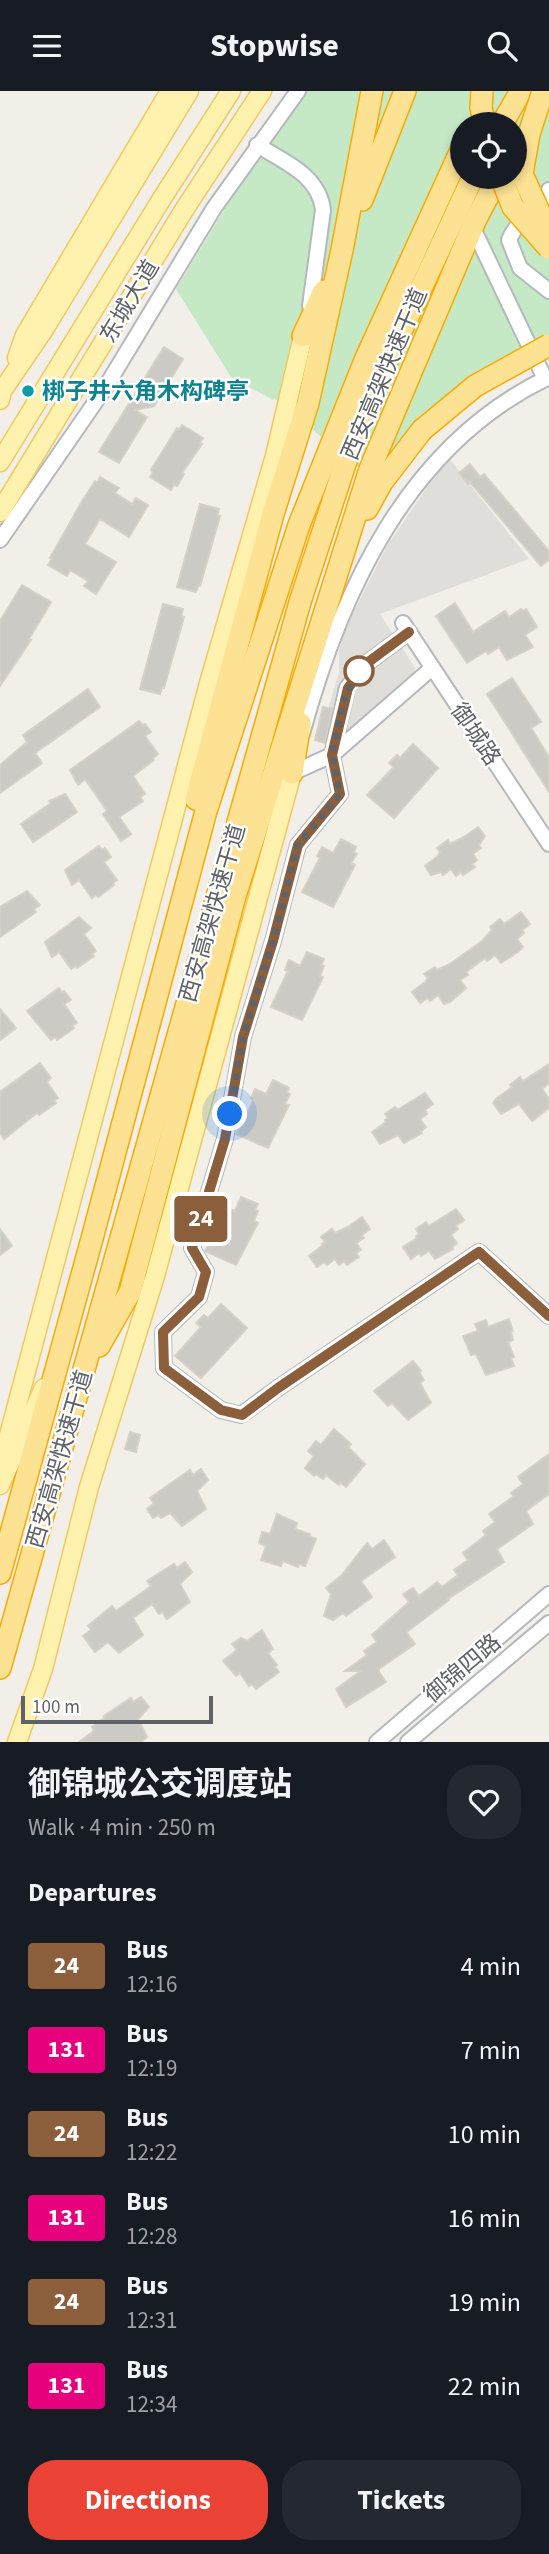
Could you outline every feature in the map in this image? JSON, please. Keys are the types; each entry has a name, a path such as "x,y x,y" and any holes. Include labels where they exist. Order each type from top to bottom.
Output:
{"highway":[{"path":"93,1235 92,1192 270,527 308,403 342,250 372,91"},
{"path":"303,336 342,250 405,91"},
{"path":"482,91 482,112"},
{"path":"481,112 492,91"},
{"path":"509,112 521,91"},
{"path":"527,120 542,91"},
{"path":"542,91 529,134 522,174 542,218 549,225"},
{"name":"西安高架快速干道","path":"0,1573 206,811 299,525 366,358 450,174"},
{"name":"西安高架快速干道","path":"0,1668 296,615 321,535 359,421 467,189"},
{"path":"82,1376 130,1292 235,896 370,469 472,227 493,189"},
{"path":"505,189 513,207 549,248"},
{"path":"342,554 382,482 422,430 475,386 549,345"},
{"path":"292,773 313,646"}],"main road":[{"path":"2,392 25,335 170,91"},
{"path":"2,392 43,331 189,91"},
{"name":"东城大道","path":"0,462 231,91"},
{"name":"东城大道","path":"0,512 184,210 262,91"},
{"path":"0,1469 195,735 275,456 303,336"},
{"path":"17,1742 43,1668 89,1487 155,1276 292,773"},
{"path":"0,1485 64,1343"}],"street":[{"path":"0,540 105,388 214,208 298,91"},
{"path":"257,145 305,175 315,185 321,197 323,210 313,292 303,336"},
{"path":"549,190 545,199 514,228 509,240 520,268 549,291"},
{"path":"292,773 319,673 358,579 380,539 423,476 449,446 499,406 547,378 472,227"},
{"name":"御城路","path":"332,755 345,696 352,680 406,628 549,844"},
{"path":"292,773 332,755 432,668"},
{"path":"332,755 340,794 298,845 273,941 243,1037 225,1139 192,1248 206,1272 199,1297 163,1332 164,1368 221,1410 242,1415 479,1252 549,1316"},
{"name":"御锦四路","path":"377,1742 549,1594"},
{"name":"御锦四路","path":"408,1742 549,1623"}],"shaded area":[{"path":"448,457 529,559 380,614 415,668 414,677 338,744 319,740 339,672 339,651 346,627 387,546"}],"green space":[{"path":"297,91 549,91 549,346 543,347 372,478 274,398 273,400 231,377 176,289"}],"building":[{"path":"164,347 183,359 154,406 135,410 147,417 119,463 99,452"},
{"path":"182,425 203,438 200,443 202,444 182,473 184,474 177,486 174,484 171,490 150,477 153,473 151,470 177,428 179,430"},
{"path":"470,464 480,477 484,474 549,551 549,560 541,566 470,482 468,484 459,473"},
{"path":"100,477 119,488 115,493 132,504 136,498 148,505 129,537 100,519 85,544 116,562 96,594 84,586 88,581 70,570 67,576 48,565 81,503"},
{"path":"200,504 219,509 217,516 220,516 196,592 177,587"},
{"path":"22,585 51,602 29,639 31,640 0,686 0,621"},
{"path":"455,603 473,632 505,611 509,617 521,609 526,609 537,627 525,635 533,647 507,660 499,647 488,654 486,651 467,663 436,616"},
{"path":"163,604 183,609 181,616 184,617 160,694 140,689"},
{"path":"512,678 541,722 531,728 549,757 549,792 487,694"},
{"path":"88,689 100,707 35,753 42,763 0,793 0,765 27,742 23,735"},
{"path":"323,707 332,709 325,743 315,740"},
{"path":"139,721 151,732 145,736 158,754 133,776 145,794 140,797 143,801 119,817 131,834 121,841 103,814 107,811 85,779 78,785 70,770"},
{"path":"413,744 438,768 394,818 367,795 394,767 389,763 397,755 400,758"},
{"path":"65,794 77,812 33,842 21,824 51,803 49,801"},
{"path":"478,827 485,836 479,845 481,848 473,854 477,860 472,864 475,867 463,875 461,872 456,876 451,869 443,875 441,872 431,875 425,866 438,856 440,852 437,848 448,840 450,844 464,837"},
{"path":"341,839 356,847 354,852 357,854 351,863 355,865 333,907 302,892 320,858 317,856 322,847 333,853"},
{"path":"99,846 102,850 105,848 111,857 104,862 117,880 98,897 96,895 92,898 79,880 72,885 65,870"},
{"path":"27,891 40,905 34,909 36,912 0,937 0,907"},
{"path":"521,912 530,924 522,930 524,933 517,939 523,947 518,952 501,963 495,955 487,961 485,958 466,972 468,975 460,980 466,988 450,1002 444,1004 438,995 430,1001 428,998 420,1003 412,992 428,978 424,974 435,967 437,970 450,964 482,941 492,930 490,927 500,919 504,924"},
{"path":"79,917 91,928 84,934 96,951 92,954 94,956 71,969 59,952 52,957 45,942"},
{"path":"307,952 324,959 321,965 324,966 320,976 323,977 302,1020 271,1007 288,971 285,970 289,960 300,966"},
{"path":"59,988 71,1000 64,1004 77,1023 57,1040 55,1037 51,1040 27,1011"},
{"path":"0,1009 16,1028 0,1040"},
{"path":"40,1063 51,1078 47,1082 58,1098 54,1101 56,1103 39,1115 37,1113 4,1139 0,1133 0,1092"},
{"path":"549,1064 549,1083 542,1089 549,1099 549,1108 532,1121 519,1104 501,1114 493,1103 496,1099 520,1077 523,1081"},
{"path":"273,1080 289,1088 287,1092 290,1094 285,1104 289,1105 268,1148 236,1134 254,1100 251,1098 255,1089 266,1094"},
{"path":"425,1093 433,1104 425,1110 427,1114 420,1119 426,1127 422,1133 404,1143 398,1135 380,1144 372,1132 386,1122 388,1118 385,1114"},
{"path":"241,1197 258,1204 254,1221 258,1223 236,1265 205,1251 222,1217 219,1215 223,1206 235,1211"},
{"path":"456,1209 464,1220 456,1226 458,1229 451,1235 457,1243 453,1249 435,1259 429,1251 421,1256 419,1253 411,1259 403,1247 417,1238 419,1234 416,1229 426,1222 429,1226"},
{"path":"362,1217 370,1229 362,1235 364,1238 356,1243 361,1250 356,1253 359,1257 347,1265 344,1261 339,1265 335,1259 327,1265 324,1262 317,1267 309,1256 325,1242 321,1237 332,1229 335,1233 348,1227"},
{"path":"0,1229 12,1246 0,1255"},
{"path":"221,1304 247,1328 201,1378 175,1356 201,1327 196,1323 204,1315 208,1318"},
{"path":"509,1319 513,1340 508,1342 514,1357 511,1358 514,1366 486,1375 476,1354 471,1355 463,1336 478,1331 475,1324 486,1320 488,1327"},
{"path":"413,1361 421,1371 419,1372 424,1380 420,1383 431,1403 408,1420 392,1403 388,1406 374,1391"},
{"path":"334,1429 351,1444 348,1447 365,1464 346,1487 326,1475 323,1479 316,1474 314,1476 305,1468 314,1456 308,1451 316,1441 321,1445"},
{"path":"130,1432 140,1435 136,1452 125,1449"},
{"path":"549,1454 549,1494 526,1511 533,1524 497,1549 504,1562 448,1599 408,1631 415,1644 379,1669 386,1682 346,1707 336,1689 361,1671 345,1671 367,1655 364,1651 377,1642 372,1635 409,1602 403,1594 413,1588 419,1596 437,1582 442,1587 458,1575 454,1570 468,1560 463,1553 486,1535 483,1531 495,1522 489,1514 514,1496 511,1493 523,1484 518,1477"},
{"path":"201,1469 208,1480 197,1491 206,1509 182,1526 170,1513 161,1518 159,1515 153,1518 147,1509 154,1503 150,1498 190,1470 193,1475"},
{"path":"277,1514 297,1523 295,1529 316,1539 305,1566 299,1564 298,1567 283,1561 281,1566 261,1560 266,1546 259,1543 262,1532 270,1534"},
{"path":"384,1540 395,1557 361,1581 372,1597 346,1616 343,1613 333,1620 324,1616 331,1594 326,1588 341,1576 367,1543 372,1549"},
{"path":"185,1562 192,1572 180,1584 190,1602 167,1619 162,1612 159,1614 152,1604 133,1618 143,1635 119,1653 108,1642 95,1652 83,1636 91,1630 88,1626 112,1606 116,1611 151,1586 147,1581 159,1573 174,1564 177,1568"},
{"path":"262,1630 273,1649 268,1653 279,1672 256,1689 252,1684 249,1686 240,1673 236,1676 223,1661 237,1650 232,1644 241,1638 247,1641"},
{"path":"141,1697 149,1707 138,1719 147,1737 141,1742 79,1742 94,1731 92,1727 104,1716 131,1698 133,1702"}],"bus line":[{"name":"24","path":"409,632 367,663 352,680 345,696 332,755 340,794 298,845 273,941 243,1037 225,1139 192,1248 206,1272 199,1297 163,1332 164,1368 221,1410 242,1415 479,1252 549,1316"}],"place":[{"name":"梆子井六角木构碑亭","path":"28,391"}],"route":[{"path":"230,1114 243,1037 273,941 298,845 340,794 332,755 345,696 359,671"}]}
